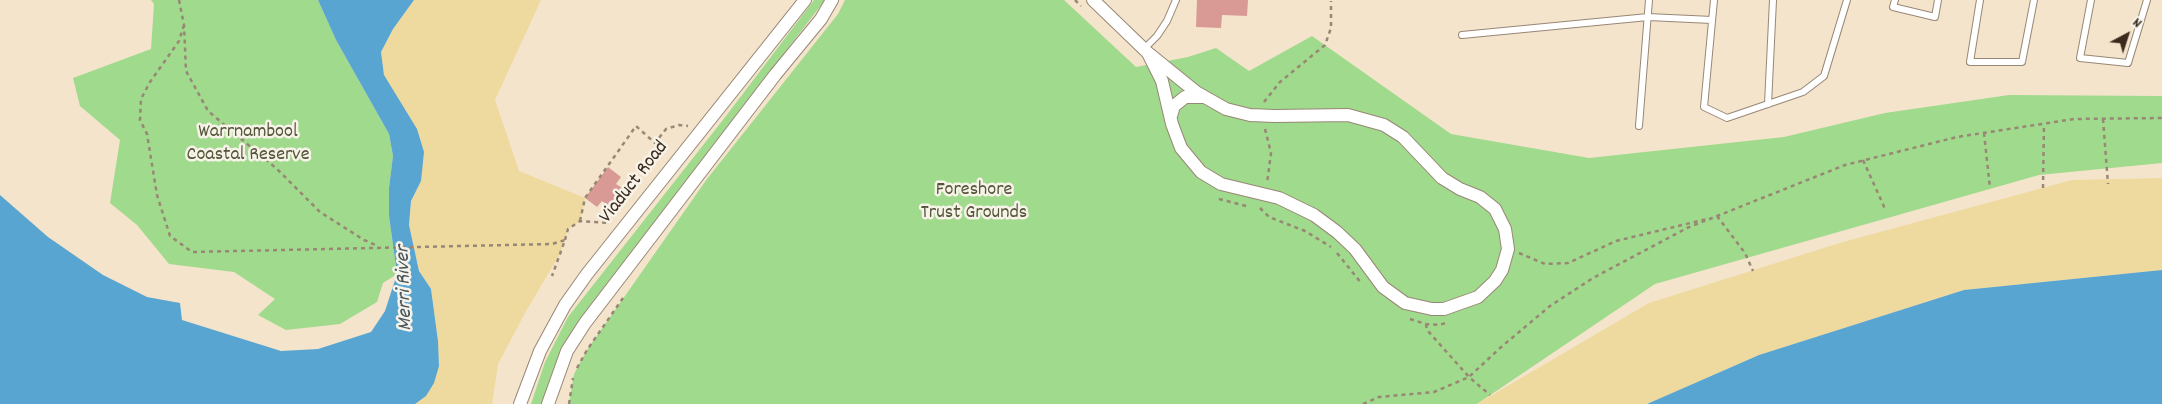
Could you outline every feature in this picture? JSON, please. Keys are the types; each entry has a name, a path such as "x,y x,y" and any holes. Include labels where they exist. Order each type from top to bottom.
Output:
{"street":[{"name":"Viaduct Road","path":"520,404 540,351 565,305 805,0"},
{"path":"548,404 567,351 585,323 775,75 821,19 832,0"},
{"path":"1093,0 1146,51 1207,99 1226,109 1250,115 1348,115 1384,126 1402,137 1442,178 1488,202 1495,209 1505,229 1508,249 1502,270 1495,281 1478,297 1444,309 1406,303 1384,287 1355,249 1337,232 1314,215 1279,198 1221,184 1201,172 1180,148 1162,81 1146,51"},
{"path":"1171,118 1174,106 1185,97 1195,96 1207,99"}],"lane":[{"path":"1146,51 1167,21 1176,0"},
{"path":"1640,126 1649,0"},
{"path":"1714,0 1704,107 1727,118 1803,92 1824,76 1847,0"},
{"path":"1768,104 1773,0"},
{"path":"1895,0 1893,7 1935,17 1938,0"},
{"path":"1980,0 1970,62 2022,62 2034,0"},
{"path":"2091,0 2080,58 2128,63 2147,0"},
{"path":"1462,34 1648,17 1712,20"}],"path":[{"path":"179,0 184,25 186,72 208,111 277,169 320,212 364,240 380,246"},
{"path":"184,25 179,41 150,82 141,99 140,120 147,134 157,195 170,236 192,252 380,246 552,244 565,240"},
{"path":"1363,404 1379,397 1434,392 1469,377 1550,306 1593,278 1687,228 1845,165 1984,133 2074,119 2162,118"},
{"path":"2103,119 2108,184"},
{"path":"2043,188 2044,124"},
{"path":"552,276 568,229 580,220 585,198 636,126 655,143 666,130 672,127 679,125 703,128"},
{"path":"1984,133 1990,188"},
{"path":"1864,160 1886,211"},
{"path":"1262,208 1269,217 1305,231 1334,249 1363,285"},
{"path":"1508,249 1545,264 1568,262 1616,241 1718,216"},
{"path":"1718,216 1745,253 1753,271"},
{"path":"580,220 604,224 631,220"},
{"path":"1418,306 1427,330 1469,377 1490,395"},
{"path":"1408,318 1426,324 1439,325 1447,322"}],"green space":[{"name":"Warrnambool Coastal Reserve","path":"151,0 318,0 336,40 389,134 393,156 389,188 389,216 397,274 383,283 377,302 340,324 286,330 258,315 275,299 234,272 169,264 137,225 110,203 120,140 80,106 73,78 151,49 154,4"},
{"path":"814,0 825,0 586,312 564,344 543,404 531,404 545,362 568,317 726,116"},
{"name":"Foreshore Trust Grounds","path":"845,0 1064,0 1136,67 1188,57 1216,48 1249,71 1312,36 1451,134 1589,158 1784,137 1885,113 2009,95 2162,96 2162,163 2039,175 1655,284 1477,404 569,404 574,374 587,350 707,179 838,14"}],"sand":[{"path":"414,0 541,0 495,100 519,171 585,198 580,221 568,229 561,252 498,364 492,404 415,404 426,396 439,366 438,341 431,289 419,271 409,225 411,201 421,181 384,75 381,52 393,29"},
{"path":"2162,178 2162,270 1964,290 1759,355 1647,404 1477,404 1649,303 1843,242 2072,180"}],"water":[{"name":"Merri River","path":"318,0 414,0 393,29 381,52 384,75 417,129 424,152 421,181 411,201 409,225 419,271 431,289 438,341 439,366 434,383 426,396 415,404 0,404 0,195 48,237 103,275 147,297 180,303 182,320 281,351 318,349 371,332 385,311 397,274 389,216 389,188 393,156 389,134 336,40"},
{"path":"2162,270 2162,404 1647,404 1759,355 1964,290"}],"building":[{"path":"1197,0 1248,0 1247,16 1222,15 1221,28 1196,27"},
{"path":"608,167 621,177 616,184 627,191 613,209 602,201 597,207 585,198"}]}
